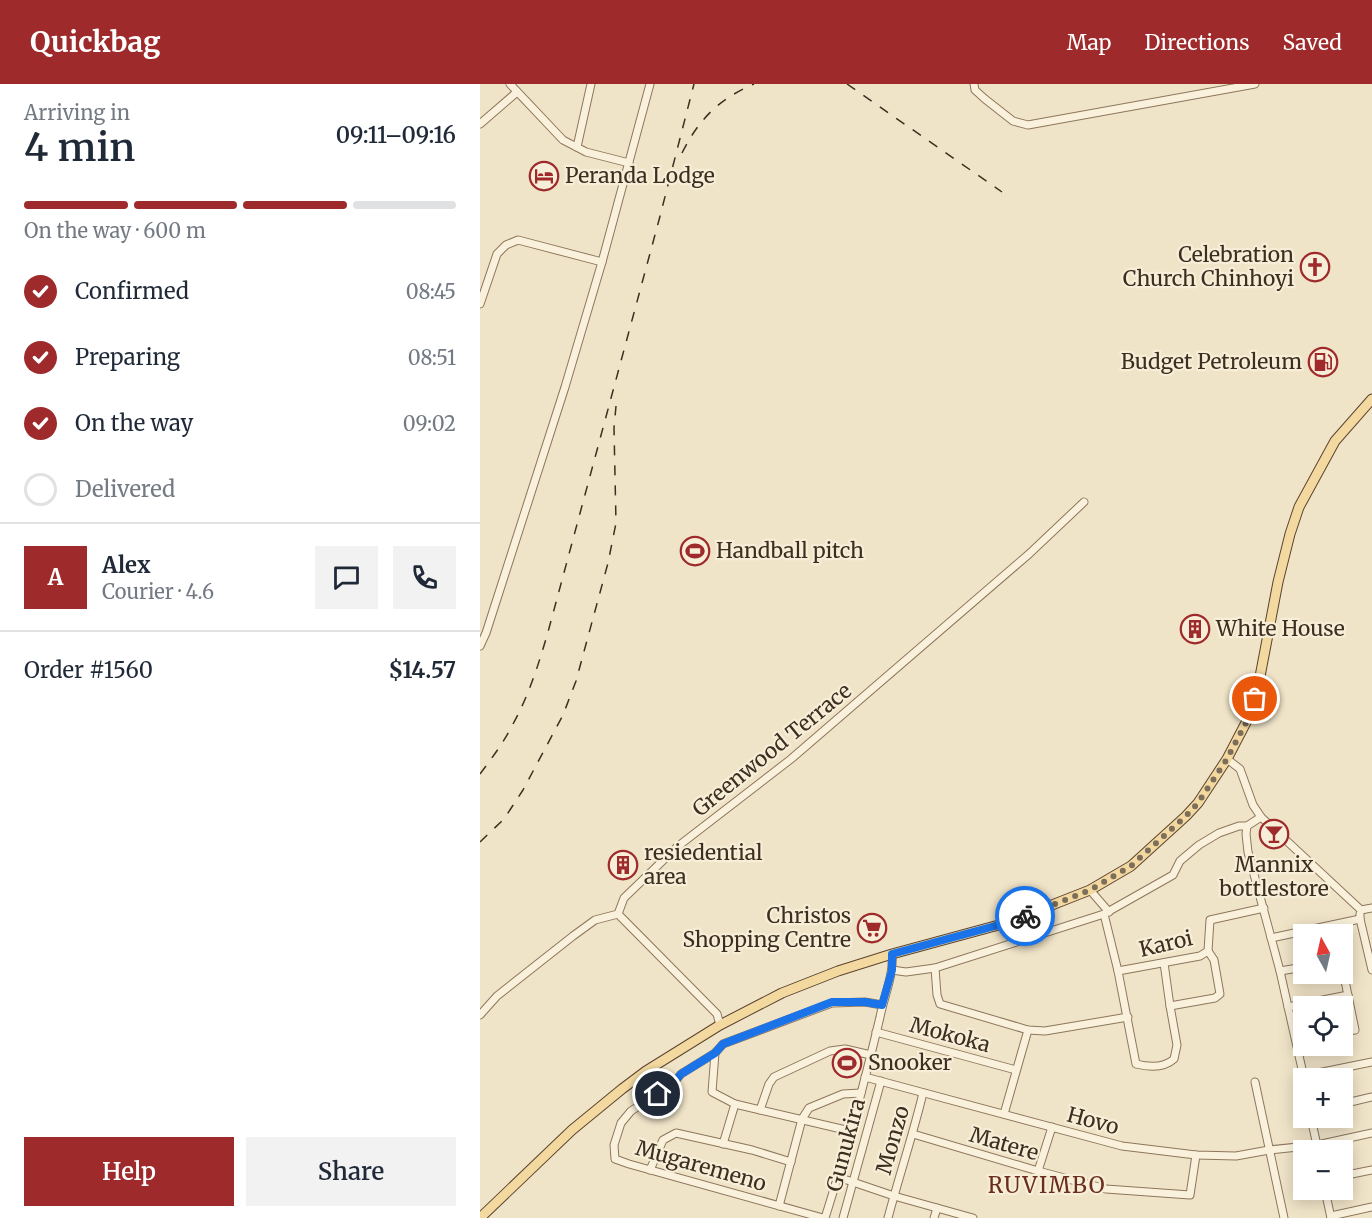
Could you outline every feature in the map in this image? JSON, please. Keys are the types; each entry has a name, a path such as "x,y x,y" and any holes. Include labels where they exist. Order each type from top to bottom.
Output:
{"main road":[{"path":"480,1218 572,1130 622,1089 646,1071 720,1025 782,993 838,970 1006,923 1090,890 1131,866 1186,816 1198,803 1227,759 1252,711 1278,582 1299,507 1335,441 1372,399"}],"street":[{"path":"510,84 563,140 586,152 629,164"},
{"path":"577,147 591,84"},
{"path":"480,646 562,397 602,262 650,84"},
{"path":"974,84 975,90 1013,121 1028,126 1256,84"},
{"path":"480,124 517,92"},
{"path":"480,304 497,254 506,245 518,240 602,262"},
{"name":"Greenwood Terrace","path":"618,914 624,898 677,847 808,745 1029,554 1084,502"},
{"path":"1227,759 1240,769 1253,805 1261,817 1360,914 1370,952 1372,970"},
{"path":"892,970 906,972 936,968 1106,913 1173,875 1180,861 1209,839 1239,826 1247,826 1261,817"},
{"path":"1247,826 1248,852 1293,1021"},
{"path":"1090,890 1106,913 1136,1064 1147,1067 1169,1064 1174,1059 1177,1045 1164,963"},
{"name":"Karoi","path":"1118,971 1200,956 1208,951 1210,920 1264,908"},
{"path":"1271,938 1360,914 1372,908"},
{"path":"480,1015 497,996 573,936 595,920 618,914 717,1014 720,1025"},
{"path":"1170,1006 1215,998 1220,994 1214,960 1208,951"},
{"path":"824,1218 861,1094 892,970 892,954"},
{"path":"936,968 937,995 940,1004 1028,1030 1045,1031 1128,1017"},
{"path":"1280,971 1293,969"},
{"path":"1288,1007 1348,994 1346,984"},
{"name":"Mugaremeno","path":"824,1218 628,1164 615,1159 614,1145 621,1123 631,1111 672,1085 681,1074 715,1053 723,1044 832,1002 865,1002 882,1005"},
{"path":"1004,1114 1028,1030"},
{"name":"Mokoka","path":"876,1032 1016,1070"},
{"path":"760,1110 769,1084 774,1077 830,1051 845,1049 871,1055"},
{"path":"715,1053 712,1092 735,1104 850,1131"},
{"path":"1345,1068 1372,1062"},
{"name":"Hovo","path":"865,1077 1122,1146 1196,1155 1236,1156 1269,1150 1293,1149"},
{"name":"Gunukira","path":"843,1218 881,1081"},
{"path":"1255,1082 1284,1218"},
{"name":"Monzo","path":"888,1218 923,1093"},
{"path":"779,1206 802,1119 809,1108 843,1094 861,1094"},
{"path":"1353,1101 1372,1097"},
{"path":"723,1144 735,1104"},
{"path":"1038,1171 1052,1127"},
{"path":"650,1170 663,1140 676,1133 752,1150 791,1162"},
{"name":"Hovo","path":"1347,1140 1372,1133"},
{"name":"Matere","path":"913,1134 1107,1189 1190,1195 1196,1155"},
{"path":"1353,1174 1372,1170"},
{"path":"838,1177 894,1196 973,1218"},
{"path":"1327,1200 1331,1217 1372,1207"},
{"path":"934,1218 937,1208"}],"railway":[{"path":"480,774 502,744 519,713 541,655 694,84"},
{"path":"682,153 711,111 730,96 754,84"},
{"path":"847,84 1002,192"},
{"path":"480,842 504,819 523,790 563,715 576,681 608,563 616,523 614,428 616,406"}],"way so far":[{"path":"1025,916 1090,890 1131,866 1186,816 1198,803 1227,759 1252,711 1255,699"}],"place":[{"name":"Peranda Lodge","path":"544,176"},
{"name":"Celebration Church Chinhoyi","path":"1315,267"},
{"name":"Budget Petroleum","path":"1323,362"},
{"name":"Handball pitch","path":"695,551"},
{"name":"White House","path":"1195,629"},
{"name":"Mannix bottlestore","path":"1274,834"},
{"name":"resiedential area","path":"623,865"},
{"name":"Christos Shopping Centre","path":"872,928"},
{"name":"Snooker","path":"847,1063"}],"district":[{"name":"RUVIMBO","path":"1047,1185"}],"route":[{"path":"658,1094 672,1085 681,1074 715,1053 723,1044 832,1002 865,1002 882,1005 892,970 892,954 1025,916"}]}
